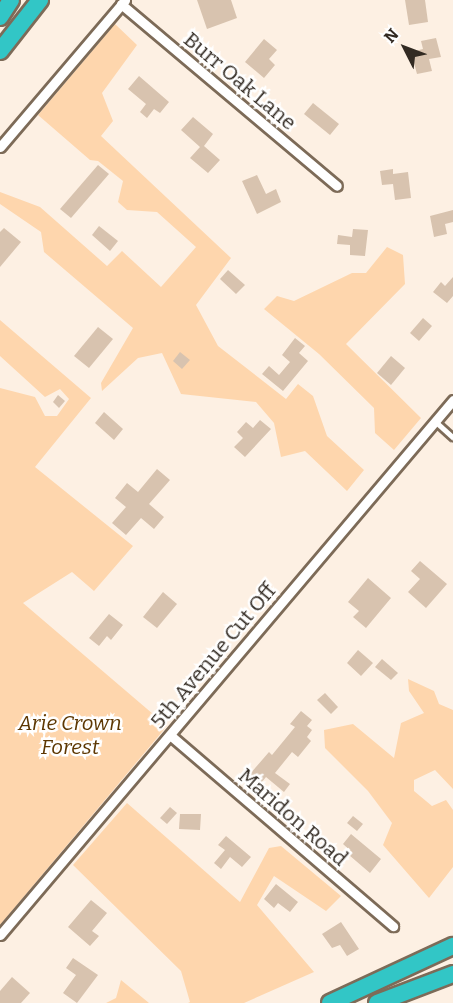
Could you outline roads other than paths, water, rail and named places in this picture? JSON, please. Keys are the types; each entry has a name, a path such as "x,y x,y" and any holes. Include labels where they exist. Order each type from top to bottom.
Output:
{"highway":[{"path":"0,17 11,0"},
{"path":"0,51 40,0"},
{"path":"330,1003 453,946"},
{"path":"377,1003 453,974"}],"street":[{"path":"0,147 123,2"},
{"name":"Burr Oak Lane","path":"123,2 337,186"},
{"name":"5th Avenue Cut Off","path":"0,935 453,400"},
{"name":"Maridon Road","path":"170,735 393,926"}],"lane":[{"path":"435,422 453,438"}],"park label":[{"name":"Arie Crown Forest","path":"70,735"}]}
